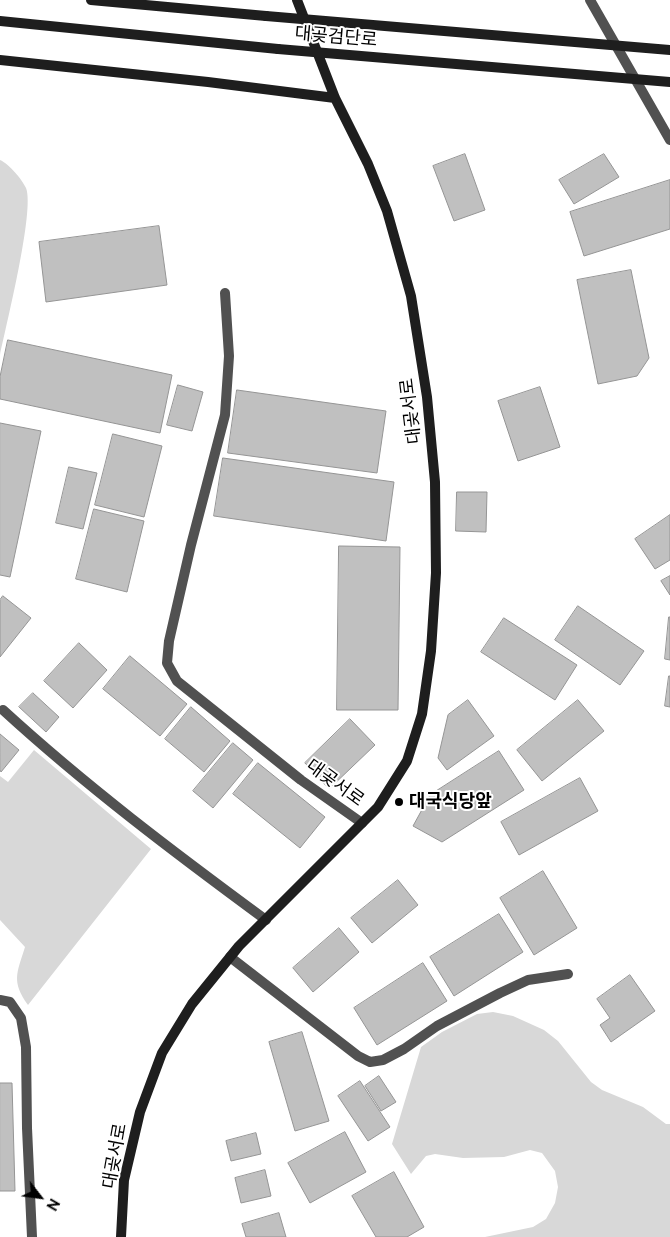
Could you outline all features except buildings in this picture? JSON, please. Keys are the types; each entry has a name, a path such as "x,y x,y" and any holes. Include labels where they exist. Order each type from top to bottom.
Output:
{"street":[{"name":"대곶검단로","path":"91,0 670,50"},
{"name":"대곶서로","path":"121,1237 124,1180 140,1112 162,1053 192,1004 230,957 378,807 406,761 422,714 431,651 436,573 435,482 427,397 411,296 388,211 368,164 335,98 297,0"},
{"name":"대곶검단로","path":"0,21 278,49 670,82"},
{"path":"0,60 208,82 335,98"}],"lane":[{"path":"590,0 670,140"},
{"name":"대곶서로","path":"224,293 229,356 226,415 174,612 167,663 177,681 301,780 362,823"},
{"path":"3,710 96,791 165,846 266,920"},
{"path":"230,957 358,1056 370,1062 383,1060 404,1049 437,1026 528,980 568,974"},
{"path":"0,1000 10,1002 21,1018 26,1047 27,1128 32,1237"}],"shaded area":[{"path":"0,160 22,180 26,188 28,200 23,243 0,355"},
{"path":"34,750 151,849 28,1005 17,983 18,970 25,947 0,920 0,776 8,782"},
{"path":"493,1012 513,1016 544,1030 558,1041 591,1082 602,1090 643,1107 666,1124 670,1124 670,1237 485,1237 533,1227 546,1219 555,1203 558,1187 555,1171 542,1153 530,1150 504,1157 463,1158 435,1154 426,1156 411,1174 392,1144 421,1047 442,1032 477,1014"}],"place":[{"name":"대국식당앞","path":"399,802"}]}
